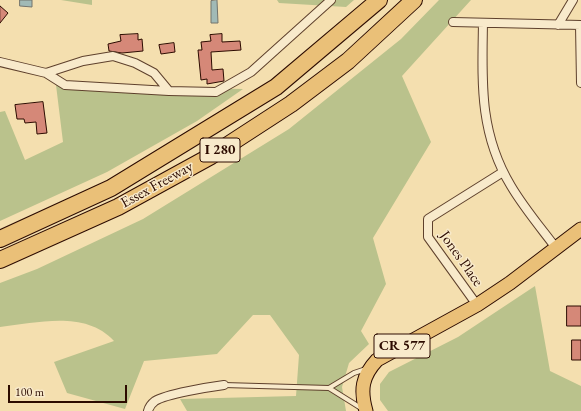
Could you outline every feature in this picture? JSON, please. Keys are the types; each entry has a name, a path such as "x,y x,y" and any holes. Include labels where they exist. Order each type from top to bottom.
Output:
{"highway":[{"name":"Essex Freeway","path":"0,240 111,188 276,87 379,0"},
{"name":"Essex Freeway","path":"0,260 118,207 211,156 298,100 348,61 414,0"}],"main road":[{"name":"CR 577","path":"365,411 362,391 369,368 377,360 389,352 477,305 510,283 581,229"}],"street":[{"path":"0,62 46,74 65,85 216,92 251,72 331,0"},
{"path":"558,25 573,0"},
{"path":"453,22 580,25 581,82"},
{"path":"483,23 482,91 490,137 503,172 520,200 556,248"},
{"path":"46,74 83,61 113,56 135,63 154,73 169,91"},
{"name":"Jones Place","path":"477,305 428,237 428,219 503,172"},
{"path":"148,411 150,406 159,399 203,388 224,385"}],"lane":[{"path":"329,388 354,372 369,368"},
{"path":"224,385 329,388 365,411"}],"green space":[{"path":"61,0 92,0 92,5"},
{"path":"277,0 354,0 346,7 279,3"},
{"path":"439,0 471,0 402,76 431,142 373,238 386,284 361,331 369,344 349,363 342,387 346,411 187,411 180,399 296,396 299,355 270,315 253,315 217,354 144,361 125,409 67,393 54,362 114,341 102,331 89,325 60,321 45,321 0,327 0,283 37,269 143,219 289,129 401,39"},
{"path":"56,85 243,89 197,121 107,172 0,221 0,112 5,111 25,160 63,142"},
{"path":"535,286 550,371 581,386 581,411 388,411 380,400 380,384 389,372 458,337"}],"water":[{"path":"20,0 32,0 32,7 20,6"},
{"path":"217,0 218,23 211,23 211,1"}],"building":[{"path":"0,6 8,13 0,23"},
{"path":"138,34 138,40 142,39 143,51 122,53 109,51 108,44 121,41 120,35"},
{"path":"222,34 222,42 240,41 241,50 211,52 212,70 223,69 224,81 207,84 207,79 201,80 198,50 202,50 201,42 211,41 210,35"},
{"path":"174,43 175,52 161,54 159,45"},
{"path":"43,102 47,133 37,134 36,122 25,123 24,119 17,119 15,105"},
{"path":"567,306 581,306 581,326 567,326"},
{"path":"572,340 581,340 581,360 572,360"}]}
